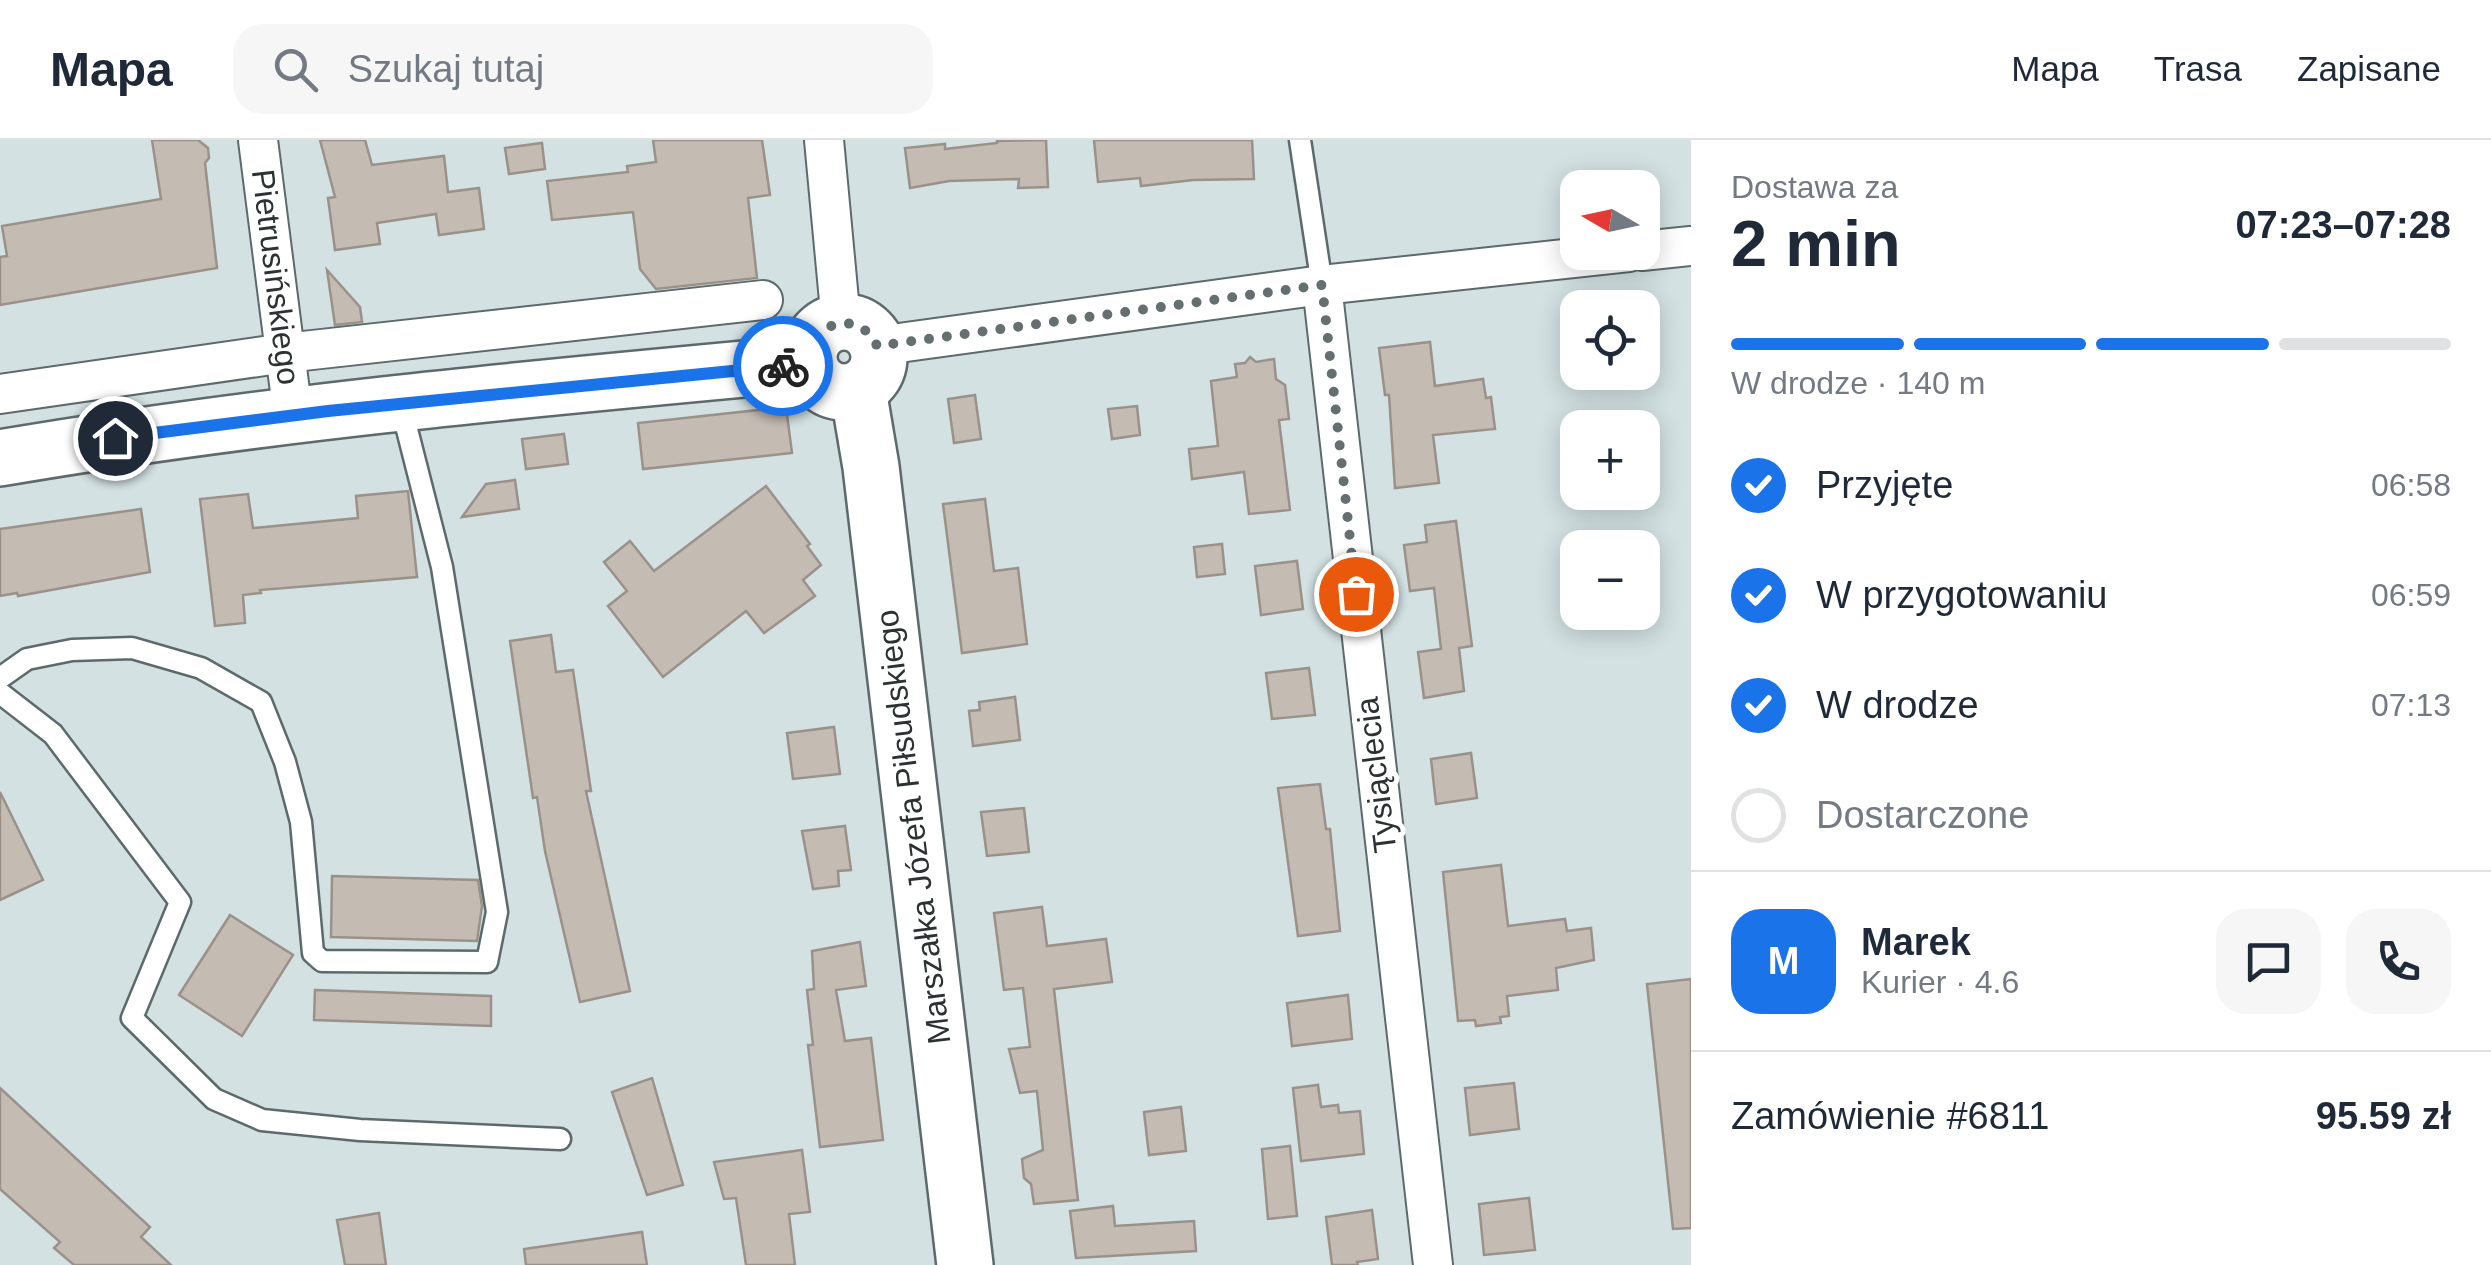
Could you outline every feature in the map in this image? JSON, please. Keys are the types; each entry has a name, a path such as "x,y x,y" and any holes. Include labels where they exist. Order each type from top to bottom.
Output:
{"main road":[{"path":"0,458 153,432 292,415 846,355"},
{"name":"Marszałka Józefa Piłsudskiego","path":"846,355 872,466 965,1265"}],"street":[{"name":"Pietrusińskiego","path":"258,140 292,415"},
{"name":"Marszałka Józefa Piłsudskiego","path":"824,140 846,355"},
{"path":"1660,249 1691,246"},
{"path":"846,355 1322,285 1560,259"},
{"name":"Tysiąclecia","path":"1322,285 1433,1265"},
{"path":"0,394 285,354 763,300"}],"lane":[{"path":"1300,140 1322,285"},
{"path":"0,678 27,659 72,650 132,648 201,668 261,702 285,762 301,822 312,952 322,962 487,962 497,912 442,568 400,404"},
{"path":"0,693 53,734 180,902 132,1018 214,1099 262,1120 360,1130 560,1139"}],"building":[{"path":"152,140 198,140 208,148 205,163 217,268 0,305 0,257 7,256 2,226 161,199"},
{"path":"320,140 365,140 372,165 444,156 448,192 479,188 484,229 439,235 436,214 377,223 380,244 335,250 328,198 335,197"},
{"path":"653,140 762,140 770,195 748,198 757,278 656,289 640,269 633,212 552,220 547,181 628,172 627,166 656,162"},
{"path":"1046,140 1048,187 1018,188 1019,179 949,181 910,188 905,148 945,144 945,149 997,141"},
{"path":"1094,140 1252,140 1254,179 1141,186 1140,178 1098,182"},
{"path":"542,143 545,169 509,174 505,148"},
{"path":"327,270 360,307 362,322 335,325"},
{"path":"1430,342 1435,386 1483,379 1486,398 1491,397 1495,429 1433,435 1439,483 1395,488 1389,395 1385,395 1379,348"},
{"path":"1250,357 1256,362 1274,359 1276,379 1285,385 1289,419 1279,420 1290,510 1249,514 1244,472 1192,479 1189,449 1218,446 1211,381 1237,377 1235,364 1245,363"},
{"path":"975,395 981,439 954,443 948,399"},
{"path":"1137,406 1140,435 1112,439 1108,409"},
{"path":"786,407 792,453 643,469 638,423"},
{"path":"564,434 568,464 526,469 522,439"},
{"path":"515,480 519,509 462,517 486,484"},
{"path":"766,486 821,565 803,580 815,596 764,633 746,611 663,677 608,606 627,591 604,562 630,541 654,571"},
{"path":"408,491 417,577 260,590 261,593 243,595 245,623 215,626 200,499 248,494 253,528 358,518 356,496"},
{"path":"985,499 994,571 1018,568 1027,644 962,653 943,504"},
{"path":"141,509 150,572 0,596 0,529"},
{"path":"1456,521 1472,646 1459,648 1464,691 1424,698 1418,652 1441,649 1434,588 1410,591 1404,545 1427,542 1425,525"},
{"path":"1222,544 1225,574 1197,577 1194,547"},
{"path":"1297,561 1303,609 1261,615 1255,566"},
{"path":"551,635 556,672 573,670 591,791 586,791 630,991 580,1002 545,851 537,797 533,798 510,641"},
{"path":"1309,668 1315,715 1272,719 1266,673"},
{"path":"1015,697 1020,740 973,746 969,711 980,710 979,702"},
{"path":"834,727 840,774 793,779 787,733"},
{"path":"1471,753 1477,798 1436,804 1431,759"},
{"path":"1320,784 1326,829 1330,829 1340,931 1298,936 1278,788"},
{"path":"0,792 43,880 0,900"},
{"path":"1024,808 1029,852 987,856 981,812"},
{"path":"845,826 851,870 838,871 839,886 813,889 802,831"},
{"path":"1501,865 1508,926 1565,919 1567,931 1591,928 1594,960 1556,968 1558,990 1507,996 1509,1016 1500,1017 1501,1023 1476,1026 1475,1020 1458,1021 1443,872"},
{"path":"332,876 478,880 482,906 477,941 331,937"},
{"path":"1042,907 1047,946 1106,939 1112,982 1054,989 1078,1200 1034,1204 1022,1159 1043,1150 1037,1091 1020,1093 1009,1049 1030,1047 1023,988 1004,990 994,913"},
{"path":"230,915 293,955 242,1036 179,995"},
{"path":"860,942 866,986 836,990 845,1041 871,1038 883,1140 820,1147 808,1045 813,1045 807,990 814,989 812,951"},
{"path":"1691,979 1691,1228 1673,1229 1647,984"},
{"path":"315,990 491,996 491,1026 314,1020"},
{"path":"1348,995 1352,1039 1292,1046 1287,1003"},
{"path":"652,1078 683,1185 647,1195 612,1092"},
{"path":"1514,1083 1519,1129 1470,1135 1465,1088"},
{"path":"1318,1085 1321,1107 1338,1105 1339,1113 1360,1111 1364,1154 1301,1161 1293,1088"},
{"path":"0,1088 150,1227 141,1237 171,1265 74,1265 54,1248 60,1242 0,1189"},
{"path":"1181,1107 1186,1151 1149,1155 1144,1112"},
{"path":"1290,1146 1297,1216 1268,1219 1262,1149"},
{"path":"802,1150 810,1212 789,1214 795,1265 746,1265 736,1198 724,1199 714,1162"},
{"path":"1529,1198 1535,1250 1484,1255 1479,1204"},
{"path":"1113,1206 1115,1226 1194,1221 1196,1251 1076,1258 1070,1211"},
{"path":"1372,1210 1378,1259 1357,1262 1358,1265 1332,1265 1326,1217"},
{"path":"379,1213 386,1265 345,1265 337,1220"},
{"path":"642,1232 647,1265 526,1265 524,1249"}],"way so far":[{"path":"783,366 809,363 816,336 841,322 867,331 877,346 1322,285 1356,594"}],"route":[{"path":"115,438 328,411 783,366"}]}
